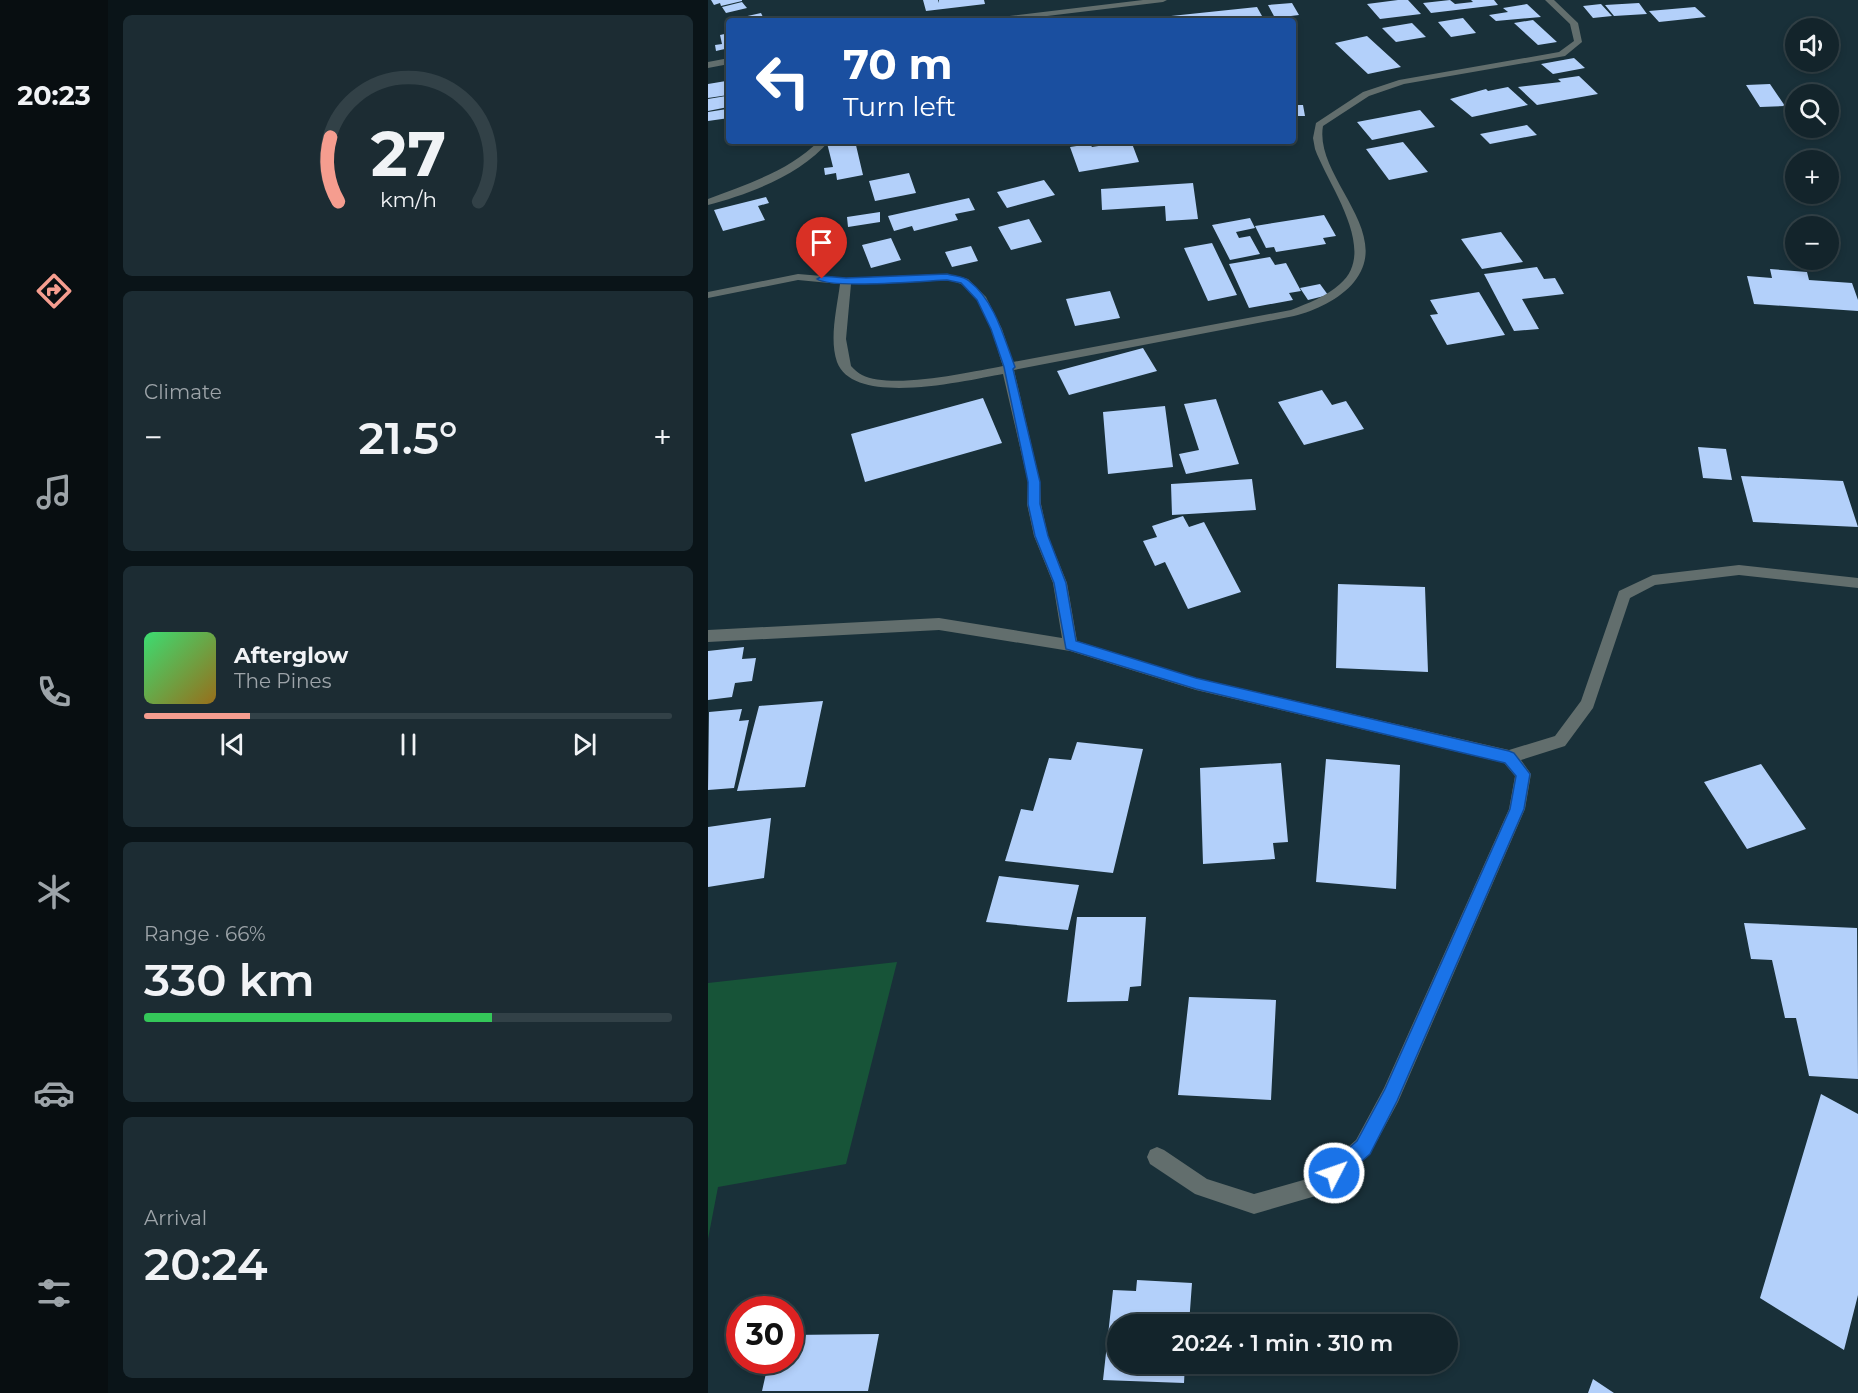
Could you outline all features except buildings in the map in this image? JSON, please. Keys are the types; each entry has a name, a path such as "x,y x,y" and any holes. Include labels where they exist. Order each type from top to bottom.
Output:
{"street":[{"path":"1007,18 1129,2 1163,0"},
{"path":"846,281 840,352 846,368 855,375 885,384 907,385 1009,368 1294,313 1323,302 1341,290 1355,275 1362,256 1359,232 1321,155 1316,139 1320,125 1366,94 1402,82 1562,54 1578,42 1574,23 1549,0"},
{"path":"708,65 726,62"},
{"path":"708,202 765,180 817,150 822,144"},
{"path":"708,295 798,277 846,281 947,277 964,281 982,299 996,329 1009,368 1034,482 1034,504 1041,536 1060,583 1070,645"},
{"path":"708,636 939,624 1070,645 1196,684 1509,758 1560,741 1588,704 1624,595 1653,580 1738,570 1858,583"},
{"path":"1157,1157 1202,1187 1254,1204 1318,1186 1364,1147 1391,1095 1517,809 1523,774 1509,758"}],"green space":[{"path":"897,962 846,1164 718,1187 708,1239 708,983"}],"route":[{"path":"822,279 846,281 947,277 964,281 982,299 1010,367 1008,369 1034,482 1034,504 1041,536 1060,583 1070,645 1196,684 1509,758 1523,774 1517,809 1391,1095 1364,1147 1334,1173"}]}
